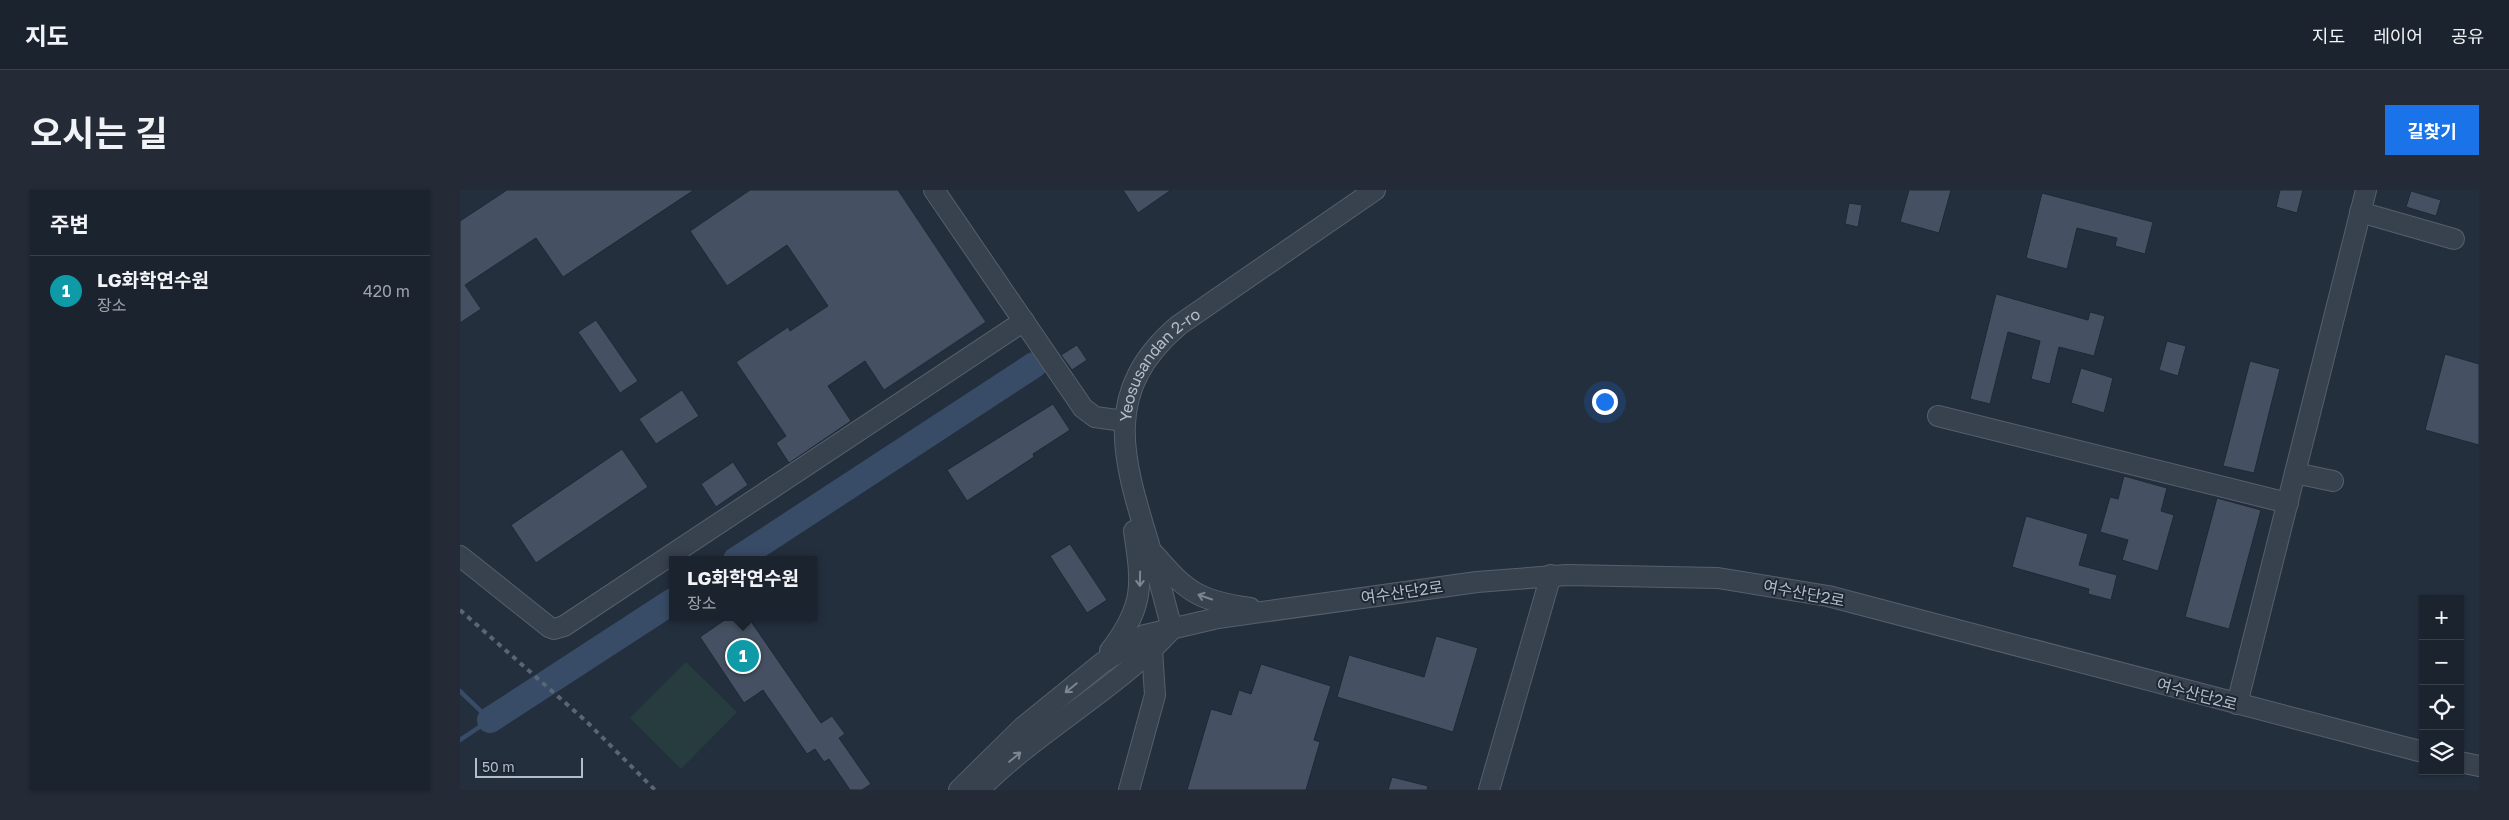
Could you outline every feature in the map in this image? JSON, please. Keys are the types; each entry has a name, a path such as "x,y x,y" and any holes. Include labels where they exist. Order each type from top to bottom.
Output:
{"street":[{"path":"934,190 1088,414 1103,419 1124,421"},
{"name":"Yeosusandan 2-ro","path":"1172,629 1134,496 1125,453 1124,421 1133,388 1142,366 1155,347 1167,336 1375,190"},
{"path":"2238,704 2366,190"},
{"path":"2360,212 2454,239"},
{"path":"670,556 1024,321"},
{"path":"1938,416 2288,503"},
{"path":"2295,473 2333,482"},
{"path":"959,790 1023,727 1102,663 1130,623 1138,598 1140,572 1132,515 1134,496"},
{"path":"1150,549 1172,574 1193,593 1220,602 1269,610"},
{"path":"460,556 549,628 554,629 564,626 669,556"},
{"path":"1489,790 1551,575"},
{"name":"여수산단2로","path":"1102,663 1145,635 1202,620 1269,610 1477,582 1551,575 1718,578 1828,596 2419,751"},
{"path":"979,790 1047,731 1152,650 1172,629"},
{"path":"1129,790 1155,695 1152,650"},
{"path":"2464,763 2479,766"}],"green space":[{"path":"686,662 737,712 681,769 630,718"}],"building":[{"path":"507,190 694,190 563,277 536,238 465,285 481,309 460,323 460,221"},
{"path":"750,190 898,190 986,322 884,390 865,361 828,386 851,421 789,463 776,443 786,436 736,362 788,327 790,331 828,306 787,245 727,286 690,231"},
{"path":"1123,190 1171,190 1138,213"},
{"path":"1909,190 1951,190 1939,233 1900,222"},
{"path":"2280,190 2303,190 2297,213 2276,207"},
{"path":"2411,191 2441,200 2436,216 2406,207"},
{"path":"2042,193 2153,222 2145,254 2115,246 2117,238 2077,228 2067,269 2026,258"},
{"path":"1849,203 1862,205 1858,227 1845,224"},
{"path":"1996,294 2088,320 2090,312 2105,316 2094,356 2059,347 2050,384 2031,379 2040,341 2008,332 1990,404 1970,399"},
{"path":"596,320 638,381 620,393 578,332"},
{"path":"2167,341 2186,346 2178,376 2159,370"},
{"path":"1077,345 1087,360 1072,370 1061,355"},
{"path":"2445,354 2479,364 2479,445 2425,430"},
{"path":"2250,361 2280,369 2254,473 2223,466"},
{"path":"2081,368 2113,378 2104,413 2071,403"},
{"path":"682,390 699,416 656,444 639,419"},
{"path":"1053,404 1070,430 1033,454 1034,457 967,501 947,470"},
{"path":"622,449 648,487 536,563 511,525"},
{"path":"733,462 748,485 716,507 701,484"},
{"path":"2124,476 2167,488 2161,511 2174,515 2158,571 2122,560 2128,540 2100,532 2110,497 2118,499"},
{"path":"2217,498 2261,510 2229,629 2185,617"},
{"path":"2026,516 2088,534 2079,565 2117,575 2111,600 2088,594 2089,589 2012,567"},
{"path":"1070,544 1107,600 1087,613 1050,556"},
{"path":"723,621 751,621 821,723 832,716 845,734 839,738 871,784 862,790 850,790 829,759 824,762 815,749 807,754 763,690 744,703 700,637"},
{"path":"1436,636 1478,648 1453,732 1337,697 1349,655 1424,677"},
{"path":"1261,664 1331,686 1314,740 1320,742 1306,790 1187,790 1211,709 1231,715 1239,690 1251,694"},
{"path":"1392,777 1428,786 1427,790 1388,790"}],"waterway":[{"path":"742,556 1034,365"},
{"path":"490,720 669,604"},
{"path":"460,691 490,720 460,740"}],"railway":[{"path":"460,610 587,722 655,790"}],"place":[{"name":"LG화학연수원","path":"743,656"}]}
